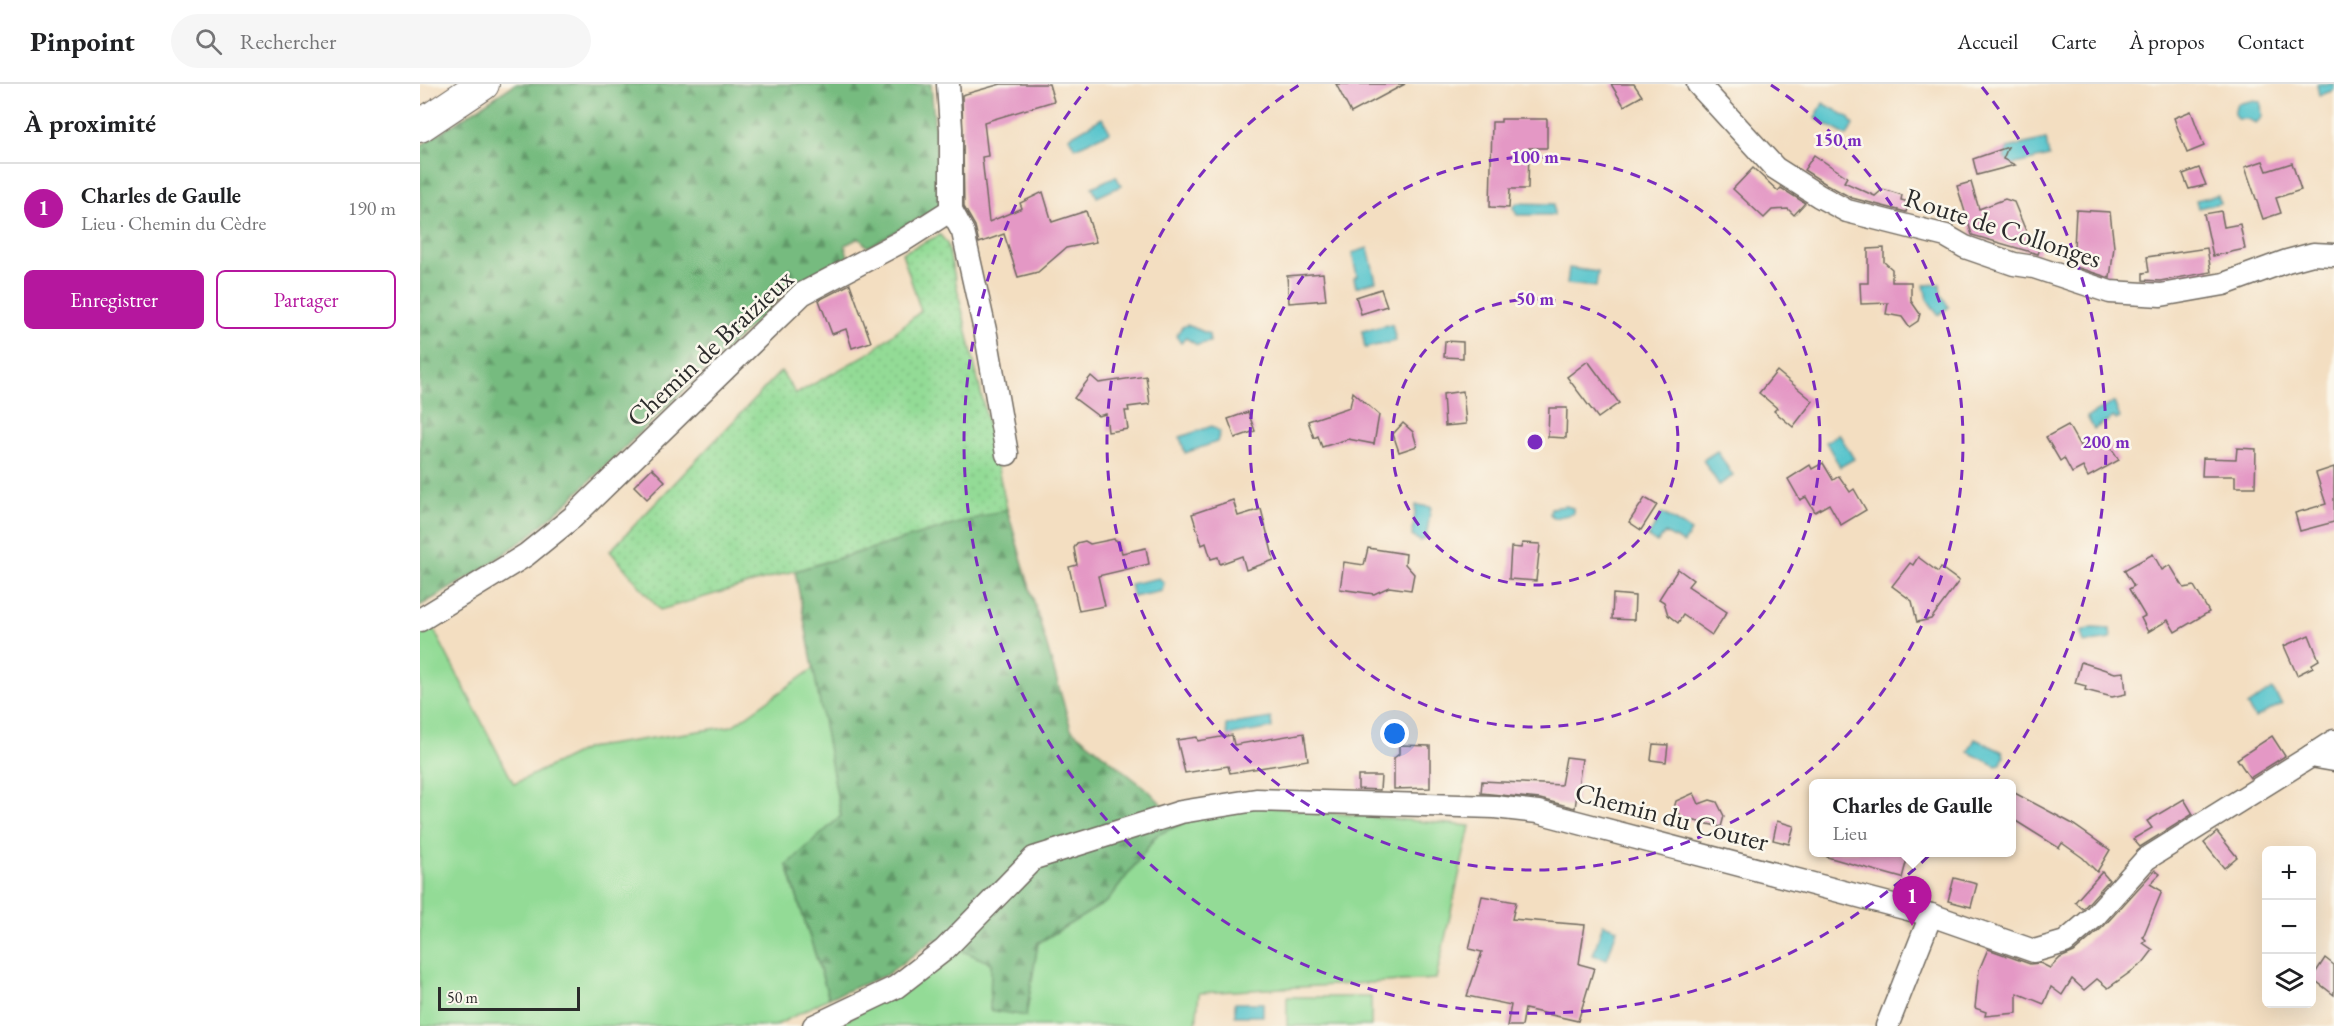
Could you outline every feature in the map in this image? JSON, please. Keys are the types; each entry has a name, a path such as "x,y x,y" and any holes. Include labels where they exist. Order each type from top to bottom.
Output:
{"main road":[{"path":"420,126 483,84"}],"street":[{"path":"948,84 951,129 951,210 963,232 986,335 1007,454"},
{"name":"Route de Collonges","path":"1698,84 1775,168 1847,211 1946,236 1965,247 2014,264 2034,267 2110,292 2161,295 2224,284 2313,254 2334,255"},
{"name":"Chemin de Braizieux","path":"420,620 526,555 573,517 802,294 904,240 951,210"},
{"name":"Chemin du Couter","path":"814,1026 896,987 944,950 1034,858 1181,812 1256,800 1495,807 1538,812 1932,915 2034,951 2065,942 2094,917 2146,859 2334,741"},
{"path":"2311,756 2334,760"},
{"path":"1887,1026 1932,915"}],"green space":[{"path":"515,84 931,84 941,206 868,247 859,238 845,245 848,257 788,290 569,501 528,537 478,572 420,606 420,146"},
{"path":"940,235 947,243 1007,509 660,610 610,551 781,371 796,394 871,352 921,311 902,253"},
{"path":"1007,509 1071,729 1150,792 1181,824 1157,835 1108,901 1038,943 1026,1016 990,1010 991,963 935,939 886,975 829,998 787,865 841,816 795,571"},
{"path":"432,626 514,784 587,748 732,726 814,668 841,816 787,866 829,998 775,1026 420,1026 420,633"},
{"path":"1258,806 1470,826 1436,979 1199,993 1196,1026 838,1026 956,948 991,963 1026,1016 1038,943 1108,901 1157,835 1197,814"},
{"path":"1287,997 1371,997 1371,1026 1287,1026"}],"water":[{"path":"2317,84 2334,84 2334,90 2319,96"},
{"path":"2250,101 2261,102 2262,117 2256,123 2247,119 2237,119 2234,114 2237,104"},
{"path":"1823,103 1848,117 1853,125 1847,136 1815,118"},
{"path":"1102,118 1110,132 1075,148 1069,137"},
{"path":"2046,139 2049,156 2012,165 2004,158 2008,148"},
{"path":"1116,176 1121,186 1097,197 1092,187"},
{"path":"2218,195 2220,203 2198,208 2196,200"},
{"path":"1517,203 1554,204 1554,215 1517,215 1513,208"},
{"path":"1368,248 1376,281 1356,287 1354,278 1357,276 1352,253"},
{"path":"1569,268 1598,272 1596,287 1567,284"},
{"path":"1940,284 1941,295 1949,307 1938,315 1927,299 1924,285"},
{"path":"1392,324 1396,341 1365,348 1362,331"},
{"path":"1187,325 1209,334 1210,342 1197,345 1186,338 1181,343 1176,336 1182,327"},
{"path":"2114,402 2120,418 2116,420 2114,417 2094,429 2087,417"},
{"path":"1212,426 1220,432 1217,442 1185,453 1180,437"},
{"path":"1839,434 1854,459 1840,467 1826,442"},
{"path":"1717,451 1733,476 1719,485 1703,460"},
{"path":"1416,505 1431,507 1426,538 1420,541 1412,536"},
{"path":"1566,506 1573,508 1573,514 1554,518 1550,514 1551,508"},
{"path":"1662,513 1691,531 1684,543 1665,533 1657,543 1648,537"},
{"path":"1159,578 1164,583 1162,591 1133,597 1130,584"},
{"path":"2092,628 2110,629 2111,639 2084,643 2081,632"},
{"path":"2272,689 2282,704 2255,718 2247,706"},
{"path":"1271,718 1272,728 1228,736 1226,725"},
{"path":"1975,739 2003,752 2004,757 2000,765 1996,766 1968,752"},
{"path":"1603,924 1617,929 1607,959 1593,955"},
{"path":"1235,1003 1263,1003 1263,1016 1235,1016"}],"building":[{"path":"1001,84 1049,84 1054,101 984,122 988,156 982,157 989,222 1022,208 1020,203 1043,192 1052,222 1086,211 1096,242 1066,248 1038,272 1018,277 1004,234 979,243 975,226 964,207 962,95"},
{"path":"1336,84 1405,84 1351,113"},
{"path":"1611,84 1634,84 1642,96 1624,106"},
{"path":"2191,111 2204,146 2187,153 2174,118"},
{"path":"1501,119 1547,119 1547,148 1529,148 1528,189 1510,189 1509,208 1490,207 1492,122 1501,122"},
{"path":"2008,147 2003,159 2015,165 1977,175 1973,159"},
{"path":"1814,155 1847,177 1844,182 1875,196 1883,189 1902,195 1901,200 1909,202 1906,212 1852,198 1826,184 1804,170"},
{"path":"2263,161 2267,171 2292,163 2301,190 2276,198 2281,213 2263,219 2245,167"},
{"path":"1753,168 1778,191 1781,188 1805,203 1794,215 1788,209 1772,210 1764,218 1733,189"},
{"path":"2199,168 2206,185 2189,189 2183,174"},
{"path":"1971,182 1979,209 2005,199 2014,202 2028,236 2043,241 2038,254 1972,235 1957,186"},
{"path":"2076,210 2110,212 2114,247 2110,278 2073,266"},
{"path":"2221,211 2224,227 2240,224 2245,249 2213,256 2204,214"},
{"path":"1884,248 1884,262 1892,269 1892,282 1911,282 1911,301 1920,314 1918,321 1909,327 1902,317 1886,314 1888,303 1861,304 1860,283 1868,283 1868,249"},
{"path":"2207,248 2211,272 2160,281 2143,280 2143,273 2149,272 2147,257"},
{"path":"1323,273 1326,300 1289,303 1287,276"},
{"path":"850,284 871,342 852,348 846,329 832,334 819,300"},
{"path":"1381,289 1387,306 1361,314 1356,297"},
{"path":"1445,341 1463,342 1463,358 1444,357"},
{"path":"1588,361 1619,403 1598,418 1567,377"},
{"path":"1777,371 1813,401 1793,427 1774,411 1777,408 1759,393"},
{"path":"1091,376 1099,383 1146,376 1150,404 1128,407 1129,411 1125,411 1128,429 1108,432 1106,414 1098,416 1074,398"},
{"path":"1463,391 1466,424 1445,426 1443,394"},
{"path":"1353,392 1379,415 1374,444 1348,439 1322,447 1318,436 1314,438 1308,421 1350,407"},
{"path":"1549,408 1567,408 1566,438 1548,437"},
{"path":"1248,412 1255,431 1235,438 1228,419"},
{"path":"1403,423 1413,432 1417,446 1399,452 1393,434"},
{"path":"2068,425 2080,446 2085,444 2086,449 2105,438 2119,460 2088,477 2083,467 2072,473 2064,458 2060,461 2046,437"},
{"path":"2237,448 2256,449 2255,487 2235,487 2235,476 2202,476 2203,458 2236,459"},
{"path":"1823,463 1833,480 1839,476 1850,492 1854,489 1866,510 1841,525 1829,504 1815,512 1806,497 1800,500 1788,479 1810,465 1812,469"},
{"path":"2334,467 2334,522 2300,531 2295,513 2326,504 2316,473"},
{"path":"652,468 665,481 647,499 634,486"},
{"path":"1645,498 1657,505 1641,530 1629,522"},
{"path":"1233,500 1238,516 1261,509 1274,560 1246,570 1242,556 1220,564 1218,557 1211,559 1206,543 1202,545 1192,514"},
{"path":"1114,539 1119,542 1122,553 1146,548 1149,564 1098,576 1105,606 1079,611 1069,567 1077,565 1074,548 1077,543 1085,541 1090,544"},
{"path":"1522,543 1540,544 1536,581 1509,579 1511,547 1521,548"},
{"path":"1368,548 1406,554 1405,564 1414,574 1411,590 1389,587 1374,594 1340,589 1344,562 1364,565"},
{"path":"2153,554 2162,570 2170,565 2184,588 2194,586 2209,612 2175,632 2168,620 2148,632 2141,618 2145,616 2129,589 2134,586 2124,570"},
{"path":"1918,557 1938,572 1941,568 1959,581 1931,619 1917,622 1912,601 1892,586 1910,563 1913,565"},
{"path":"1678,569 1693,580 1688,586 1727,612 1712,635 1683,615 1678,623 1668,615 1664,602 1659,599"},
{"path":"1613,594 1635,596 1634,620 1612,619"},
{"path":"2309,635 2319,660 2312,664 2313,667 2297,675 2284,646"},
{"path":"2081,662 2115,673 2124,672 2126,694 2112,697 2085,690 2086,686 2075,683"},
{"path":"1304,733 1308,760 1230,773 1228,766 1185,773 1177,740 1197,737 1198,741 1232,735 1234,745"},
{"path":"2272,736 2285,756 2250,778 2237,759"},
{"path":"1653,744 1668,745 1666,762 1651,760"},
{"path":"1399,745 1430,746 1430,788 1394,789 1394,758 1399,754"},
{"path":"1566,757 1582,759 1575,808 1540,799 1481,793 1482,781 1561,785"},
{"path":"1358,776 1381,776 1380,790 1358,789"},
{"path":"1694,793 1699,804 1710,800 1717,802 1724,816 1721,827 1678,817 1680,814 1673,812 1676,801"},
{"path":"2016,794 2071,823 2110,850 2097,872 2083,858 2062,843 2059,848 2016,821"},
{"path":"2184,799 2193,814 2140,847 2133,839 2152,828 2147,821"},
{"path":"1777,821 1794,826 1789,844 1773,840"},
{"path":"2217,832 2237,857 2224,868 2204,843"},
{"path":"1827,857 1908,857 1902,878"},
{"path":"2155,870 2160,874 2150,884 2162,891 2143,937 2146,940 2143,943 2153,950 2143,963 2108,988 2097,979 2084,990 2072,979 2062,995 2051,987 2044,1004 2017,993 2017,1013 1985,1016 1986,1012 1975,1008 1979,970 1988,949 2030,964 2040,963 2050,968 2060,958 2074,952 2103,927"},
{"path":"2102,872 2109,880 2083,909 2075,902"},
{"path":"1954,878 1977,884 1971,907 1948,901"},
{"path":"1482,896 1516,902 1512,919 1585,925 1579,964 1594,968 1578,1021 1525,1009 1522,1026 1507,1026 1511,1005 1467,996 1482,952 1469,949"},
{"path":"2325,958 2334,965 2334,995 2316,981 2316,972"}],"place":[{"name":"Charles de Gaulle","path":"1912,926"}]}
